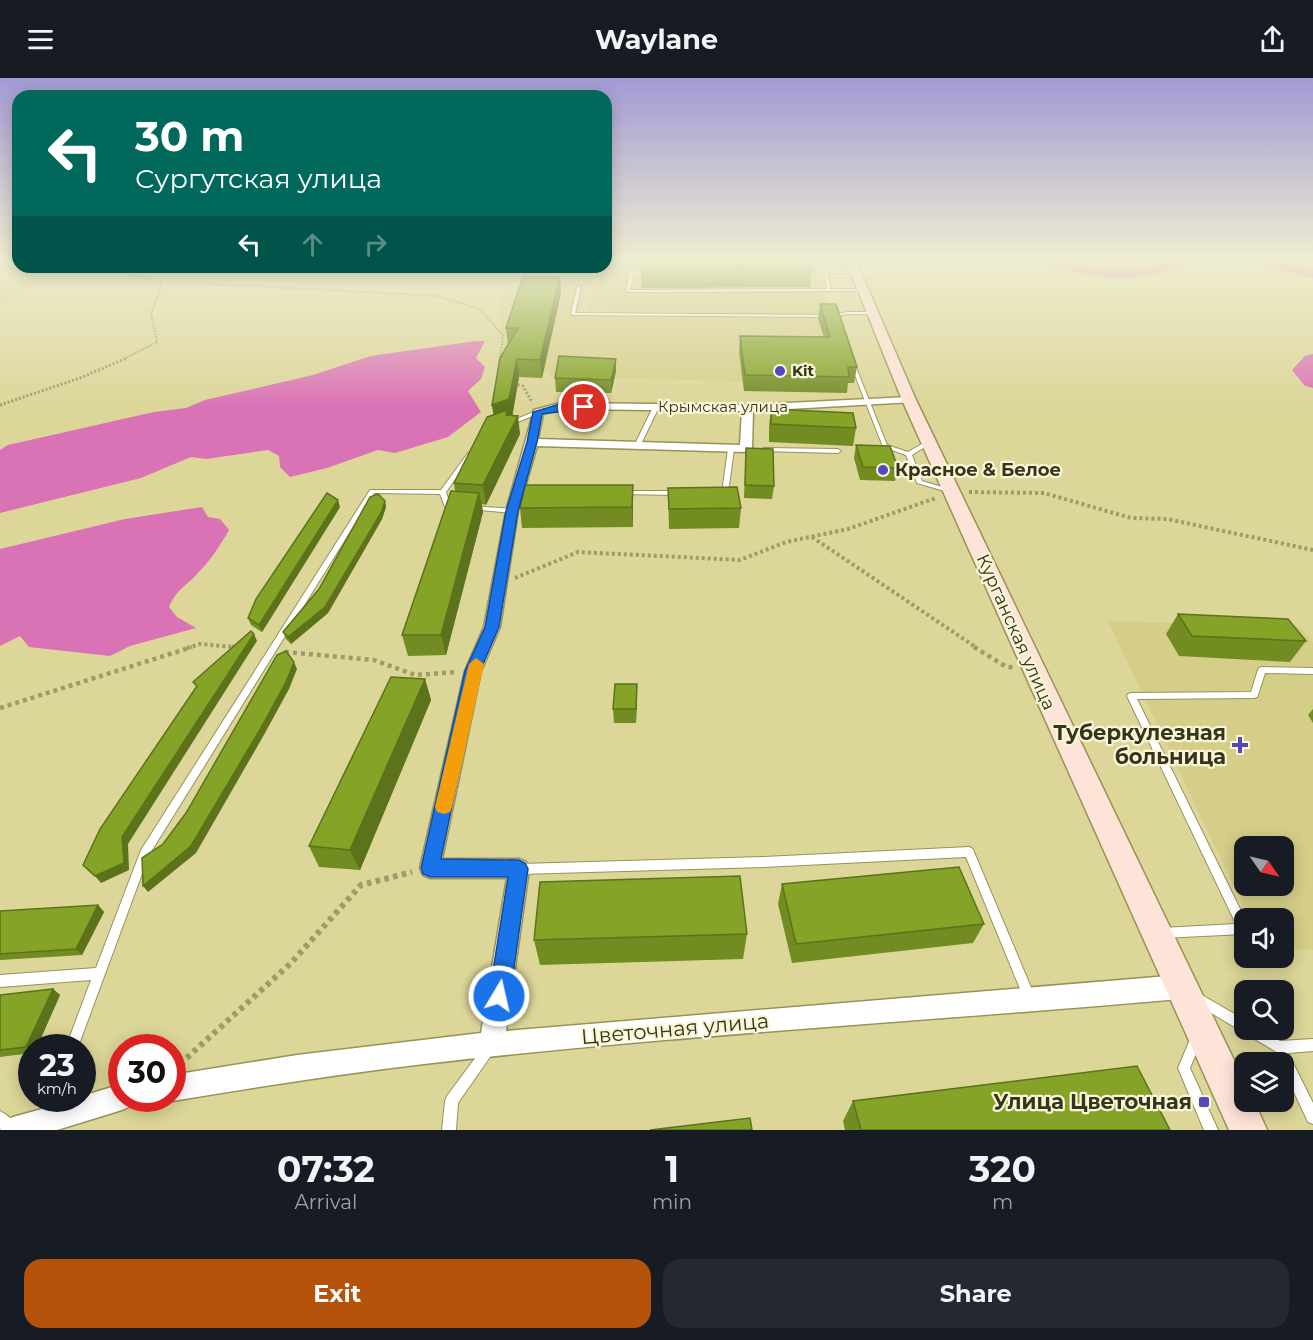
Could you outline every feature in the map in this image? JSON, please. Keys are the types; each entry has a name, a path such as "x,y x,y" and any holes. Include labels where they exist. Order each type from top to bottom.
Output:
{"main road":[{"name":"Курганская улица","path":"872,310 909,400 919,448 954,492 1035,675 1248,1130"}],"street":[{"name":"Крымская улица","path":"538,412 560,406 748,408 868,404 909,400"},
{"path":"532,442 746,449 748,408"},
{"path":"492,1044 519,869 430,868 473,671 492,627 512,511 524,493 538,412"},
{"name":"Цветочная улица","path":"186,1085 230,1077 492,1044 1180,987"},
{"path":"12,1130 43,1112"}],"lane":[{"path":"574,310 573,314 832,316 848,313 873,313"},
{"path":"840,322 848,313"},
{"path":"852,362 885,446 919,448"},
{"path":"637,446 656,407"},
{"path":"496,429 538,412"},
{"path":"715,493 727,493 732,448"},
{"path":"746,449 838,452"},
{"path":"443,492 474,450"},
{"path":"77,1034 145,853 270,650 372,491 443,492"},
{"path":"443,492 447,506 458,507"},
{"path":"611,493 680,493"},
{"path":"469,508 512,511"},
{"path":"1155,934 1244,929 1131,696 1254,695 1262,670 1313,671"},
{"path":"519,869 764,862 969,852 1031,1001"},
{"path":"0,981 99,974"},
{"path":"1180,987 1234,1020"},
{"path":"1200,1029 1184,1068 1211,1130"},
{"path":"1267,1040 1279,1047 1313,1117"},
{"path":"448,1130 452,1101 492,1044"},
{"path":"1279,1047 1313,1045"},
{"path":"0,1118 12,1130"}],"path":[{"path":"0,405 62,386 123,362 157,342 150,328 152,310"},
{"path":"481,310 503,335 499,371"},
{"path":"507,382 523,386 538,412"},
{"path":"499,585 578,552 740,560 786,542 848,529 954,492 1044,493 1131,518 1167,519 1313,550"},
{"path":"811,537 932,620 1005,666 1035,675"},
{"path":"0,708 201,644 374,660 415,675 473,671"},
{"path":"186,1059 290,964 360,885 430,868"}],"shaded area":[{"path":"499,310 581,310 580,317 818,318 836,383 548,377 550,372 506,371"},
{"path":"829,310 831,315 588,311"},
{"path":"485,341 476,358 485,367 481,379 468,391 481,412 448,437 395,453 378,450 327,468 290,477 280,467 279,456 268,450 206,459 191,457 141,478 0,513 0,450 8,445 154,412 186,408 205,400 313,375 371,356"},
{"path":"202,507 208,517 220,519 229,530 210,559 178,592 169,607 177,617 196,628 130,646 110,656 29,647 20,636 0,646 0,549 125,519"},
{"name":"Туберкулезная больница","path":"1108,621 1300,627 1313,643 1313,950 1294,949 1294,908 1244,908 1239,896 1294,896 1294,836 1234,836 1234,886"}],"building":[{"path":"512,310 552,310 540,360 517,359 509,399 492,405 500,358 518,328 506,328"},
{"path":"822,310 838,310 857,367 848,367 849,377 745,375 740,336 830,337"},
{"path":"559,356 616,359 611,380 555,378"},
{"path":"771,409 853,413 856,428 771,424"},
{"path":"507,410 506,415 518,416 483,485 454,483 487,417"},
{"path":"856,445 890,446 898,468 863,467"},
{"path":"746,448 773,449 774,486 745,485"},
{"path":"525,485 633,485 632,507 520,508"},
{"path":"737,487 741,508 669,509 668,488"},
{"path":"451,491 479,493 441,635 402,635"},
{"path":"327,493 338,500 259,625 248,618 256,599"},
{"path":"378,494 385,501 381,513 325,607 288,637 283,632 319,589 370,497"},
{"path":"1178,614 1288,619 1306,641 1192,636"},
{"path":"251,631 254,634 122,837 124,863 95,876 83,865 100,829 197,686 193,682"},
{"path":"286,651 294,662 286,682 191,846 143,886 142,858 163,844 186,813 277,655"},
{"path":"391,677 425,679 350,850 309,846"},
{"path":"615,684 637,684 636,709 613,709"},
{"path":"959,867 984,924 796,944 782,884"},
{"path":"740,876 747,934 534,940 540,882"},
{"path":"98,905 76,949 0,954 0,911"},
{"path":"53,989 32,1034 18,1034 18,1048 0,1050 0,995"},
{"path":"1137,1066 1170,1130 861,1130 853,1101"},
{"path":"750,1118 752,1130 650,1130"}],"waterway":[{"path":"1313,361 1303,370 1313,381"}],"slow traffic":[{"path":"444,807 476,664"}],"place":[{"name":"Kit","path":"780,371"},
{"name":"Красное & Белое","path":"883,470"},
{"name":"Туберкулезная больница","path":"1240,745"},
{"name":"Улица Цветочная","path":"1204,1102"}],"route":[{"path":"499,996 519,869 430,868 473,671 492,627 512,511 532,442 538,412 560,406 584,407"}]}
